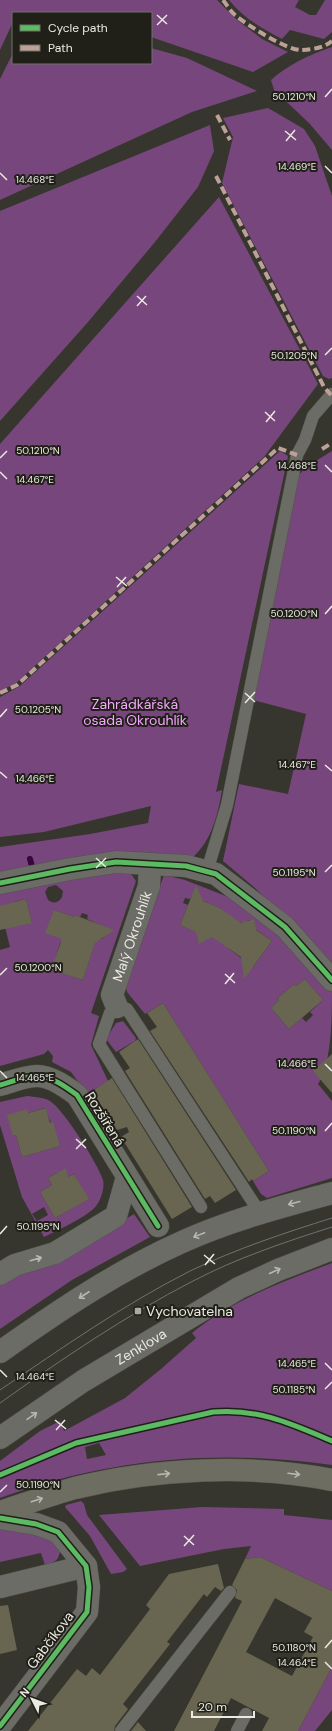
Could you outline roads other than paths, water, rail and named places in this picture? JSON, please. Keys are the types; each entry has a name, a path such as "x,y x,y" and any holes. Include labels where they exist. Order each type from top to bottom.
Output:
{"main road":[{"path":"0,1512 75,1488 108,1481 179,1473 260,1471 332,1480"}],"street":[{"path":"0,883 70,869 116,862 186,866 207,871 216,874 285,927 332,980"},
{"name":"Malý Okrouhlík","path":"117,1007 112,995 149,886 150,864"},
{"name":"Rozšířená","path":"0,1085 36,1076 45,1077 61,1084 77,1095 158,1226"},
{"path":"0,1274 16,1265 55,1253 116,1216 127,1177"},
{"path":"0,1352 91,1291 143,1261 182,1242 260,1213 332,1193"},
{"name":"Zenklova","path":"0,1438 83,1381 239,1288 278,1270 332,1249"},
{"path":"0,1518 36,1524 58,1532 86,1566 0,1587"},
{"name":"Gabčíkova","path":"0,1726 87,1612 89,1588 86,1566"}],"lane":[{"path":"207,871 227,805 297,455 305,440 313,416 332,394"},
{"path":"201,1207 99,1044 110,1013 117,1007 127,1009 260,1213"},
{"path":"121,1731 230,1592"},
{"path":"238,1731 246,1714"}],"waterway":[{"path":"30,859 33,870 36,869"}],"tram line":[{"path":"0,1390 117,1313 190,1271 260,1242 332,1218"},
{"path":"0,1403 118,1323 168,1294 244,1258 332,1227"}],"place":[{"name":"Vychovatelna","path":"138,1311"}],"park label":[{"name":"Zahrádkářská osada Okrouhlík","path":"135,712"}]}
